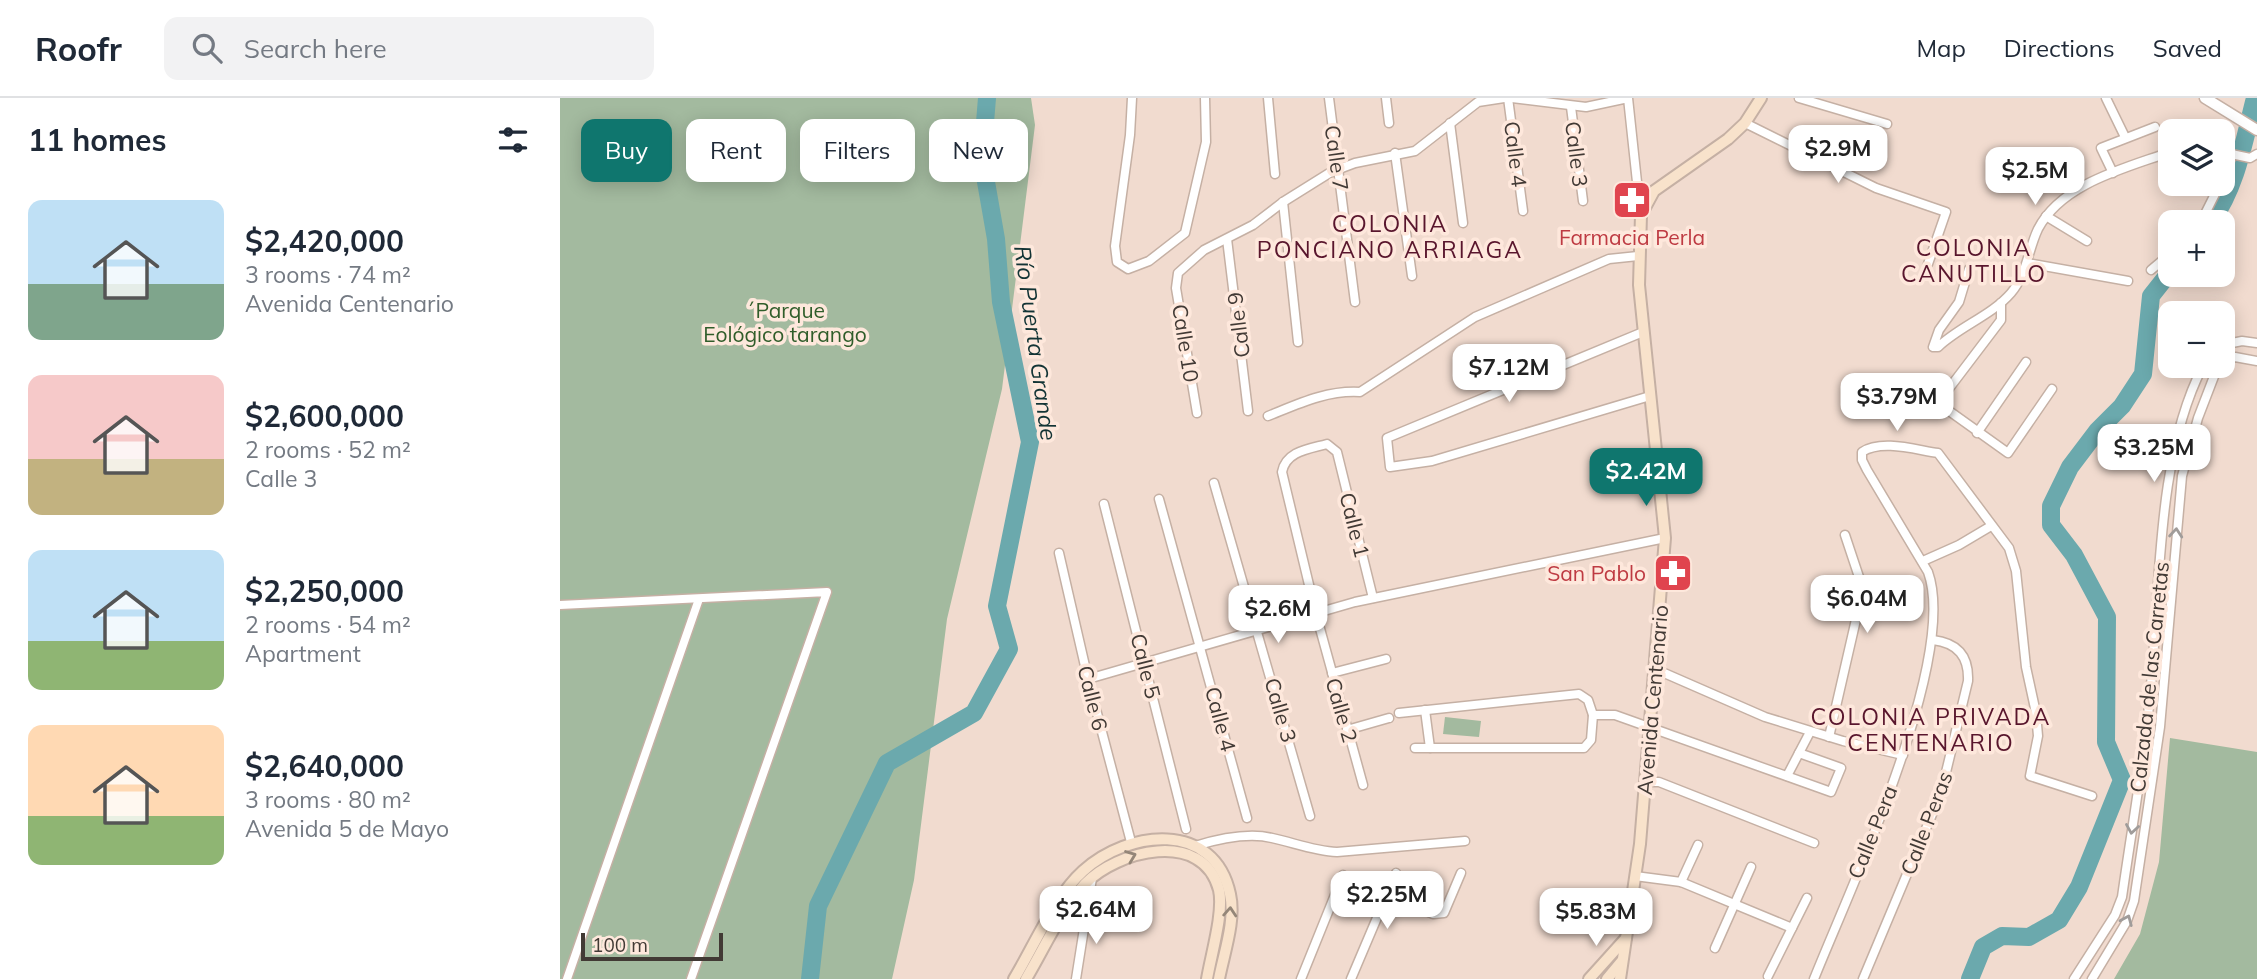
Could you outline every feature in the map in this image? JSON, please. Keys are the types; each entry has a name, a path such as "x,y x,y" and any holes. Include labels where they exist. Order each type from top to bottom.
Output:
{"main road":[{"path":"1646,203 1665,182 1745,123 1761,98"},
{"name":"Avenida Centenario","path":"1620,979 1646,782 1665,538 1638,259 1641,215 1646,203"},
{"path":"1014,979 1079,875 1104,855 1131,842 1167,839 1195,846 1218,866 1230,896 1231,909 1219,979"},
{"path":"1026,979 1077,894 1092,878 1120,860 1152,850 1185,855 1205,867 1220,893 1207,979"},
{"path":"1589,979 1626,937"},
{"path":"1607,979 1622,961"}],"street":[{"path":"1132,98 1130,135 1115,246 1117,262 1128,269 1134,269 1170,247 1185,233 1206,142 1205,98"},
{"path":"1268,98 1275,174"},
{"name":"Calle 7","path":"1329,98 1355,302"},
{"path":"1386,98 1389,123"},
{"path":"1227,239 1339,168 1395,153 1415,151 1478,102 1508,98 1571,107 1628,98 1637,182 1646,203"},
{"name":"Calle 4","path":"1508,98 1523,211"},
{"path":"1799,98 1887,124"},
{"path":"2106,98 2125,138"},
{"path":"2205,98 2257,130"},
{"name":"Calle 3","path":"1571,107 1583,201"},
{"path":"1450,123 1463,223"},
{"path":"1745,123 1876,187 1946,212 1928,264"},
{"path":"2113,173 2101,148 2155,127"},
{"path":"1395,153 1412,276"},
{"path":"2235,154 2254,156"},
{"path":"1969,269 1959,302 1939,330 1933,346 1938,347 1952,334 2001,303 2018,284 2037,230 2046,216 2083,186 2158,156"},
{"path":"1283,202 1298,342"},
{"path":"2046,216 2087,241"},
{"name":"Calle 10","path":"1197,413 1177,288 1178,273 1205,250 1227,239"},
{"name":"Calle 9","path":"1227,239 1248,411"},
{"path":"1268,416 1313,398 1342,391 1360,392 1475,317 1609,259 1638,259"},
{"path":"2027,263 2128,281"},
{"path":"2151,270 2158,264"},
{"path":"2001,303 2002,316 1938,403 2008,453 2052,389"},
{"path":"1643,332 1387,438 1390,467 1432,461 1650,396"},
{"path":"2235,342 2257,343"},
{"path":"2235,357 2257,361"},
{"path":"1977,433 2026,362"},
{"name":"Calzada de las Carretas","path":"2074,979 2115,915 2122,897 2148,726 2170,474 2188,402 2198,378"},
{"name":"Calzada de las Carretas","path":"2092,979 2127,921 2134,901 2160,727 2182,476 2202,405 2213,378"},
{"name":"Calle 1","path":"1282,471 1287,459 1298,452 1327,444 1337,452 1373,598"},
{"name":"Calle Pera","path":"1814,979 1903,755 1933,640 1934,588 1923,561 1861,460 1862,452 1871,446 1881,446 1938,453 1991,526"},
{"name":"Calle 2","path":"1282,471 1316,614 1363,785"},
{"name":"Calle 3","path":"1214,483 1310,816"},
{"name":"Calle 4","path":"1159,499 1247,818"},
{"name":"Calle 5","path":"1104,504 1186,829"},
{"path":"1923,561 1991,526 2009,548 2016,571 2026,667 2036,713 2038,736 2030,776 2092,796"},
{"path":"1829,737 1863,589 1845,535"},
{"path":"1088,679 1373,598 1665,538"},
{"name":"Calle 6","path":"1059,553 1088,679 1131,842"},
{"path":"560,604 827,592 691,979"},
{"path":"567,979 699,599"},
{"name":"Calle Peras","path":"1863,979 1941,793 1968,681 1968,667 1964,655 1943,641 1933,640"},
{"path":"1332,673 1386,659"},
{"path":"1656,669 1765,717 1810,732 1903,755"},
{"path":"1399,713 1579,694 1588,700 1593,715 1591,740 1584,748 1415,748"},
{"path":"1424,710 1430,748"},
{"path":"1593,715 1615,715 1831,792 1841,768 1799,753"},
{"path":"1347,730 1390,718"},
{"path":"1787,776 1810,732"},
{"path":"1646,782 1659,782 1814,843"},
{"path":"1195,846 1253,836 1270,837 1317,852 1465,841"},
{"path":"1681,882 1698,845"},
{"path":"1715,948 1751,867"},
{"path":"1351,979 1396,873"},
{"path":"1387,894 1438,914 1447,909 1461,873"},
{"path":"1301,979 1343,874"},
{"path":"1635,876 1681,882 1792,928"},
{"path":"1076,979 1092,878"},
{"path":"1768,976 1807,898"}],"green space":[{"name":"´Parque Eológico tarango","path":"560,98 1031,98 1035,125 1028,181 1028,119 929,119 929,182 1028,182 1002,389 947,619 914,880 892,979 560,979"},
{"path":"1445,717 1481,721 1479,737 1443,734"},
{"path":"2170,738 2257,752 2257,979 2114,979 2140,934 2159,862"}],"waterway":[{"name":"Río Puerta Grande","path":"810,979 818,906 887,763 974,713 1009,649 997,606 1030,442 1001,302 996,239 982,159 987,98"},
{"path":"2219,210 2233,178 2255,98"},
{"path":"1970,979 1983,947 2002,936 2029,937 2059,920 2079,887 2122,780 2106,742 2107,617 2074,555 2051,525 2051,506 2070,467 2098,430 2122,406 2143,374 2151,296 2158,287"}],"place":[{"name":"Farmacia Perla","path":"1632,200"},
{"name":"San Pablo","path":"1673,573"}],"district":[{"name":"COLONIA PONCIANO ARRIAGA","path":"1390,236"},
{"name":"COLONIA CANUTILLO","path":"1974,260"},
{"name":"COLONIA PRIVADA CENTENARIO","path":"1931,729"}]}
